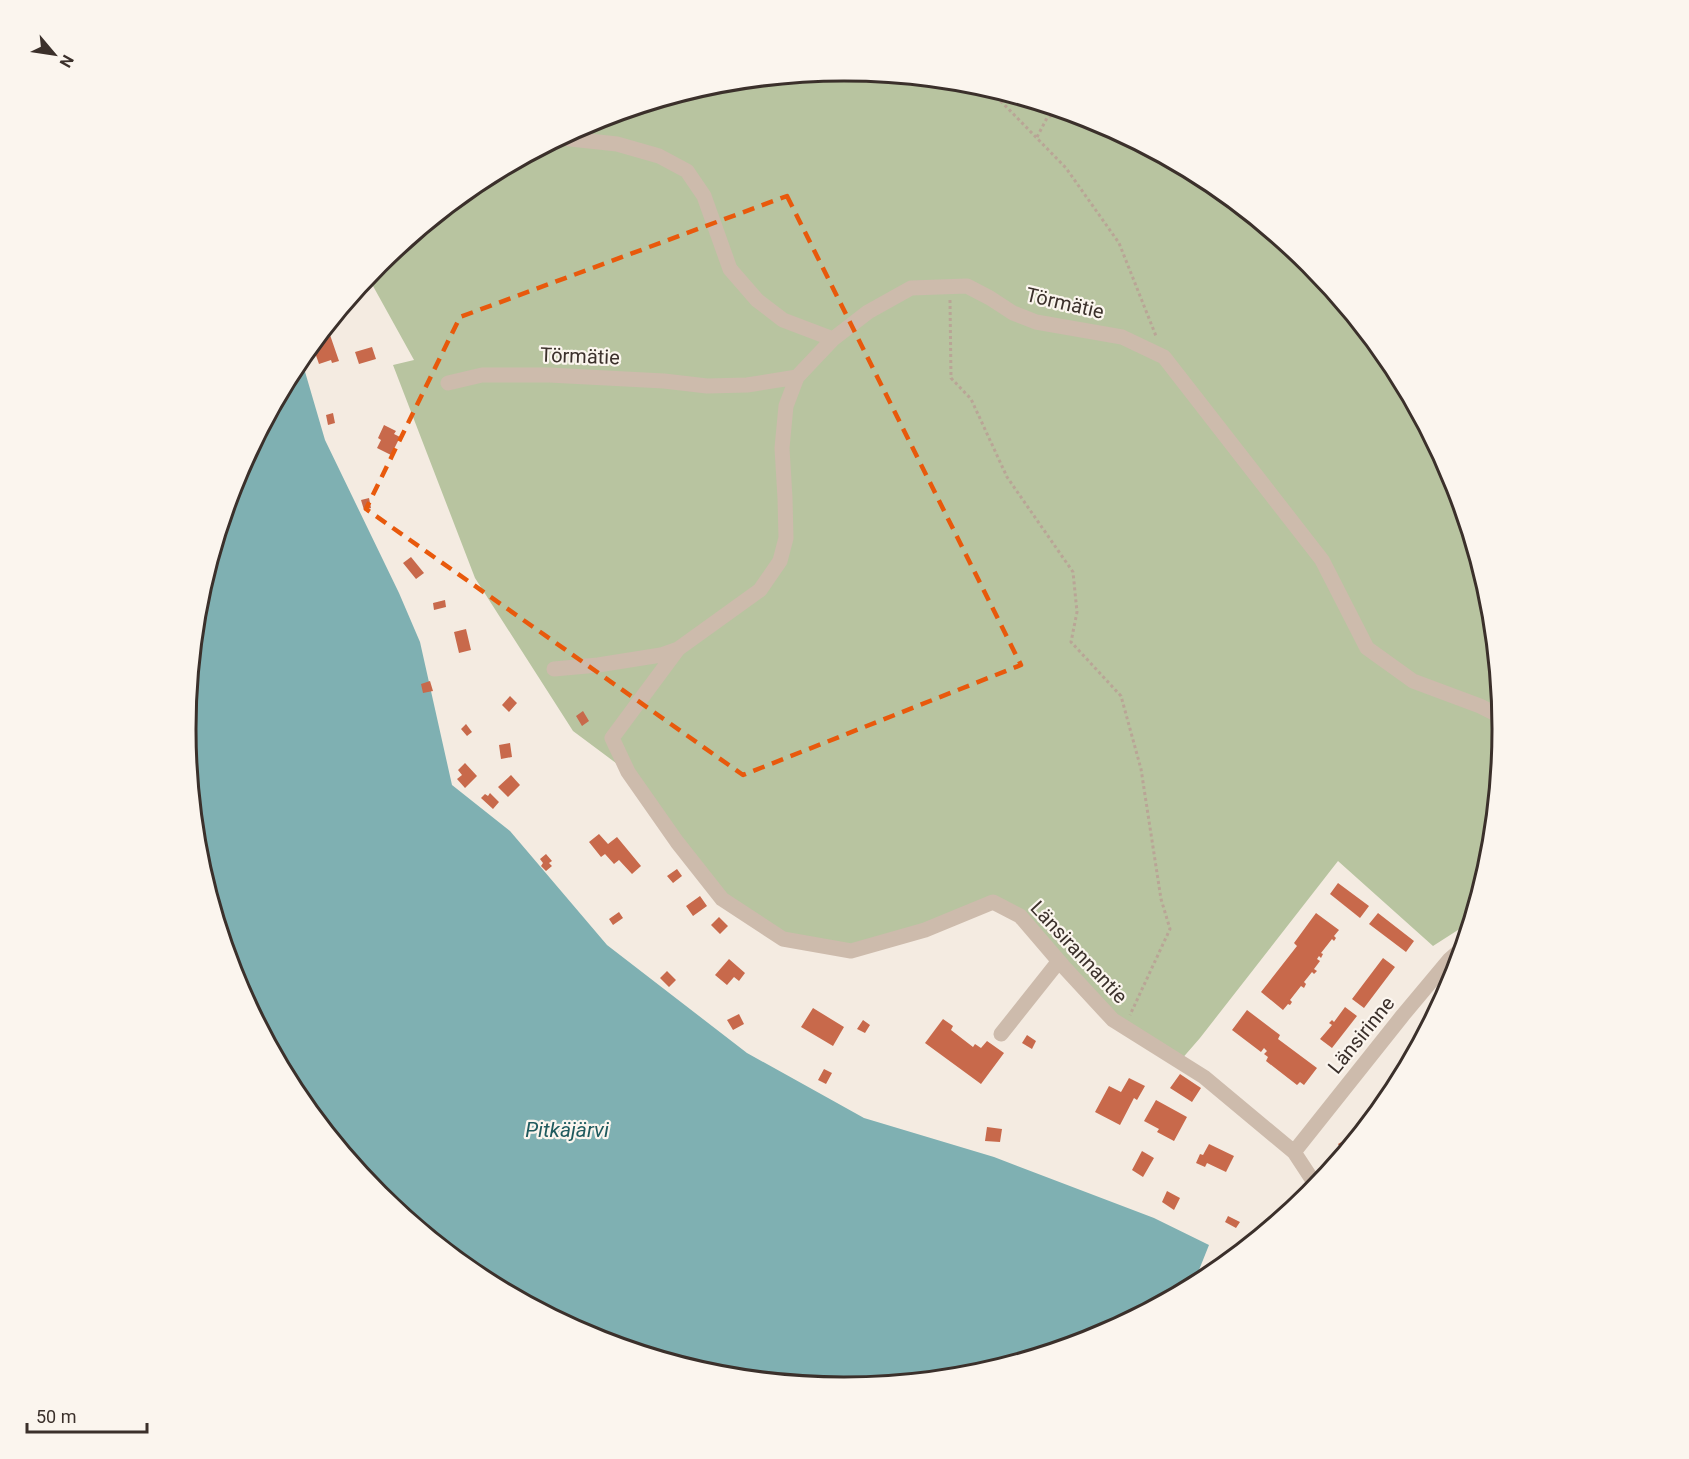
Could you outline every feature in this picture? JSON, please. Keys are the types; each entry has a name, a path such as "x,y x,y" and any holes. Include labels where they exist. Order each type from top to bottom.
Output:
{"street":[{"path":"576,140 617,144 659,156 687,171 704,196 730,269 757,300 783,320 833,339"},
{"name":"Törmätie","path":"448,383 483,375 549,375 664,381 707,386 747,385 797,377 833,339 868,312 911,288 967,286 1013,313 1036,322 1122,337 1164,357 1322,560 1367,648 1413,681 1493,712"},
{"path":"554,669 661,655 678,649 760,590 780,561 786,538 782,448 786,406 797,377"},
{"name":"Länsirannantie","path":"678,649 612,738 628,771 677,842 722,899 783,939 851,951 925,930 993,902 1020,916 1113,1020 1204,1077 1294,1152 1312,1179"},
{"name":"Länsirinne","path":"1294,1152 1452,958"},
{"path":"1001,1034 1059,961"}],"path":[{"path":"1000,100 1066,168 1119,243 1164,357"},
{"path":"1037,138 1047,118 1052,115"},
{"path":"950,287 951,378 971,399 1007,477 1073,573 1077,612 1071,642 1121,696 1141,769 1161,898 1170,929 1125,1027"}],"highlighted area":[{"path":"787,196 1021,665 743,775 366,509 460,317"}],"green space":[{"path":"802,82 887,82 929,87 971,93 1053,115 1093,130 1169,168 1205,190 1272,242 1332,302 1384,369 1406,405 1444,481 1459,521 1481,603 1492,687 1492,772 1487,814 1481,856 1462,927 1433,946 1338,861 1180,1061 1125,1027 1020,916 993,902 851,951 783,939 722,899 628,772 573,731 475,578 393,365 414,360 373,285 386,271 450,215 484,190 520,168 596,130 677,103 718,93"}],"water":[{"name":"Pitkäjärvi","path":"304,370 325,440 399,593 420,642 452,785 510,831 607,945 747,1053 864,1118 994,1157 1154,1218 1209,1245 1199,1270 1202,1271 1169,1291 1093,1329 1012,1356 971,1366 887,1377 802,1377 718,1366 636,1344 596,1329 520,1291 484,1269 417,1217 386,1188 357,1157 305,1090 283,1054 245,978 230,938 208,856 197,772 197,687 208,603 218,562 245,481 283,405"}],"building":[{"path":"330,335 339,361 332,363 331,360 319,364 316,354"},
{"path":"372,347 376,359 359,364 355,352"},
{"path":"333,413 335,423 328,425 326,415"},
{"path":"384,425 396,431 394,434 400,437 391,455 377,448 381,440 378,438"},
{"path":"369,498 371,508 364,510 361,500"},
{"path":"411,557 424,573 416,579 403,563"},
{"path":"445,600 446,607 434,610 433,603"},
{"path":"466,629 471,650 459,653 454,632"},
{"path":"430,681 433,691 423,693 421,684"},
{"path":"510,696 517,703 509,712 502,705"},
{"path":"583,711 589,721 582,726 576,716"},
{"path":"466,724 472,732 467,736 461,729"},
{"path":"510,743 512,757 501,759 499,745"},
{"path":"465,763 477,776 465,788 457,779 462,775 458,770"},
{"path":"511,775 520,785 508,797 498,787"},
{"path":"490,793 499,802 493,809 481,798"},
{"path":"599,834 608,844 617,837 641,866 632,874 619,860 614,864 605,854 601,857 589,842"},
{"path":"546,854 552,861 549,863 552,866 546,871 541,866 543,863 540,859"},
{"path":"677,869 682,876 673,883 667,876"},
{"path":"1338,883 1369,906 1360,918 1330,894"},
{"path":"700,896 707,906 693,916 686,906"},
{"path":"619,912 623,918 613,925 609,919"},
{"path":"1316,913 1339,930 1334,936 1336,938 1334,941 1332,939 1321,953 1323,954 1321,958 1319,956 1317,959 1320,961 1314,969 1317,971 1314,974 1312,972 1304,982 1306,984 1304,988 1301,986 1290,1000 1292,1002 1290,1005 1288,1004 1283,1010 1261,992 1297,946 1294,943"},
{"path":"1378,913 1414,941 1406,952 1369,924"},
{"path":"719,917 728,926 720,934 711,925"},
{"path":"1383,958 1395,967 1364,1008 1352,999"},
{"path":"729,959 745,973 739,981 734,977 727,985 715,975"},
{"path":"667,971 676,980 669,987 660,978"},
{"path":"1345,1007 1357,1016 1332,1048 1320,1039 1332,1025 1329,1023 1332,1020 1334,1022"},
{"path":"813,1008 844,1027 833,1046 801,1027"},
{"path":"1247,1010 1280,1035 1278,1039 1317,1068 1304,1085 1300,1082 1297,1085 1266,1061 1268,1057 1264,1054 1267,1051 1264,1048 1261,1052 1232,1030"},
{"path":"739,1014 744,1024 733,1030 727,1020"},
{"path":"943,1019 953,1026 951,1030 973,1047 975,1044 981,1048 987,1041 1004,1053 981,1084 925,1043"},
{"path":"863,1020 870,1025 865,1033 857,1029"},
{"path":"1027,1035 1036,1041 1032,1049 1022,1043"},
{"path":"824,1069 832,1073 826,1084 818,1080"},
{"path":"1180,1074 1201,1088 1192,1102 1170,1088"},
{"path":"1129,1078 1145,1086 1137,1100 1134,1098 1120,1125 1095,1112 1109,1086 1121,1092"},
{"path":"1156,1100 1187,1117 1174,1141 1157,1132 1159,1129 1144,1121"},
{"path":"987,1127 1002,1129 1000,1142 985,1141"},
{"path":"1209,1144 1234,1156 1226,1172 1207,1163 1205,1167 1196,1163"},
{"path":"1142,1151 1154,1158 1143,1177 1132,1170"},
{"path":"1167,1191 1180,1198 1174,1210 1162,1202"},
{"path":"1228,1216 1240,1222 1236,1228 1225,1222"}]}
